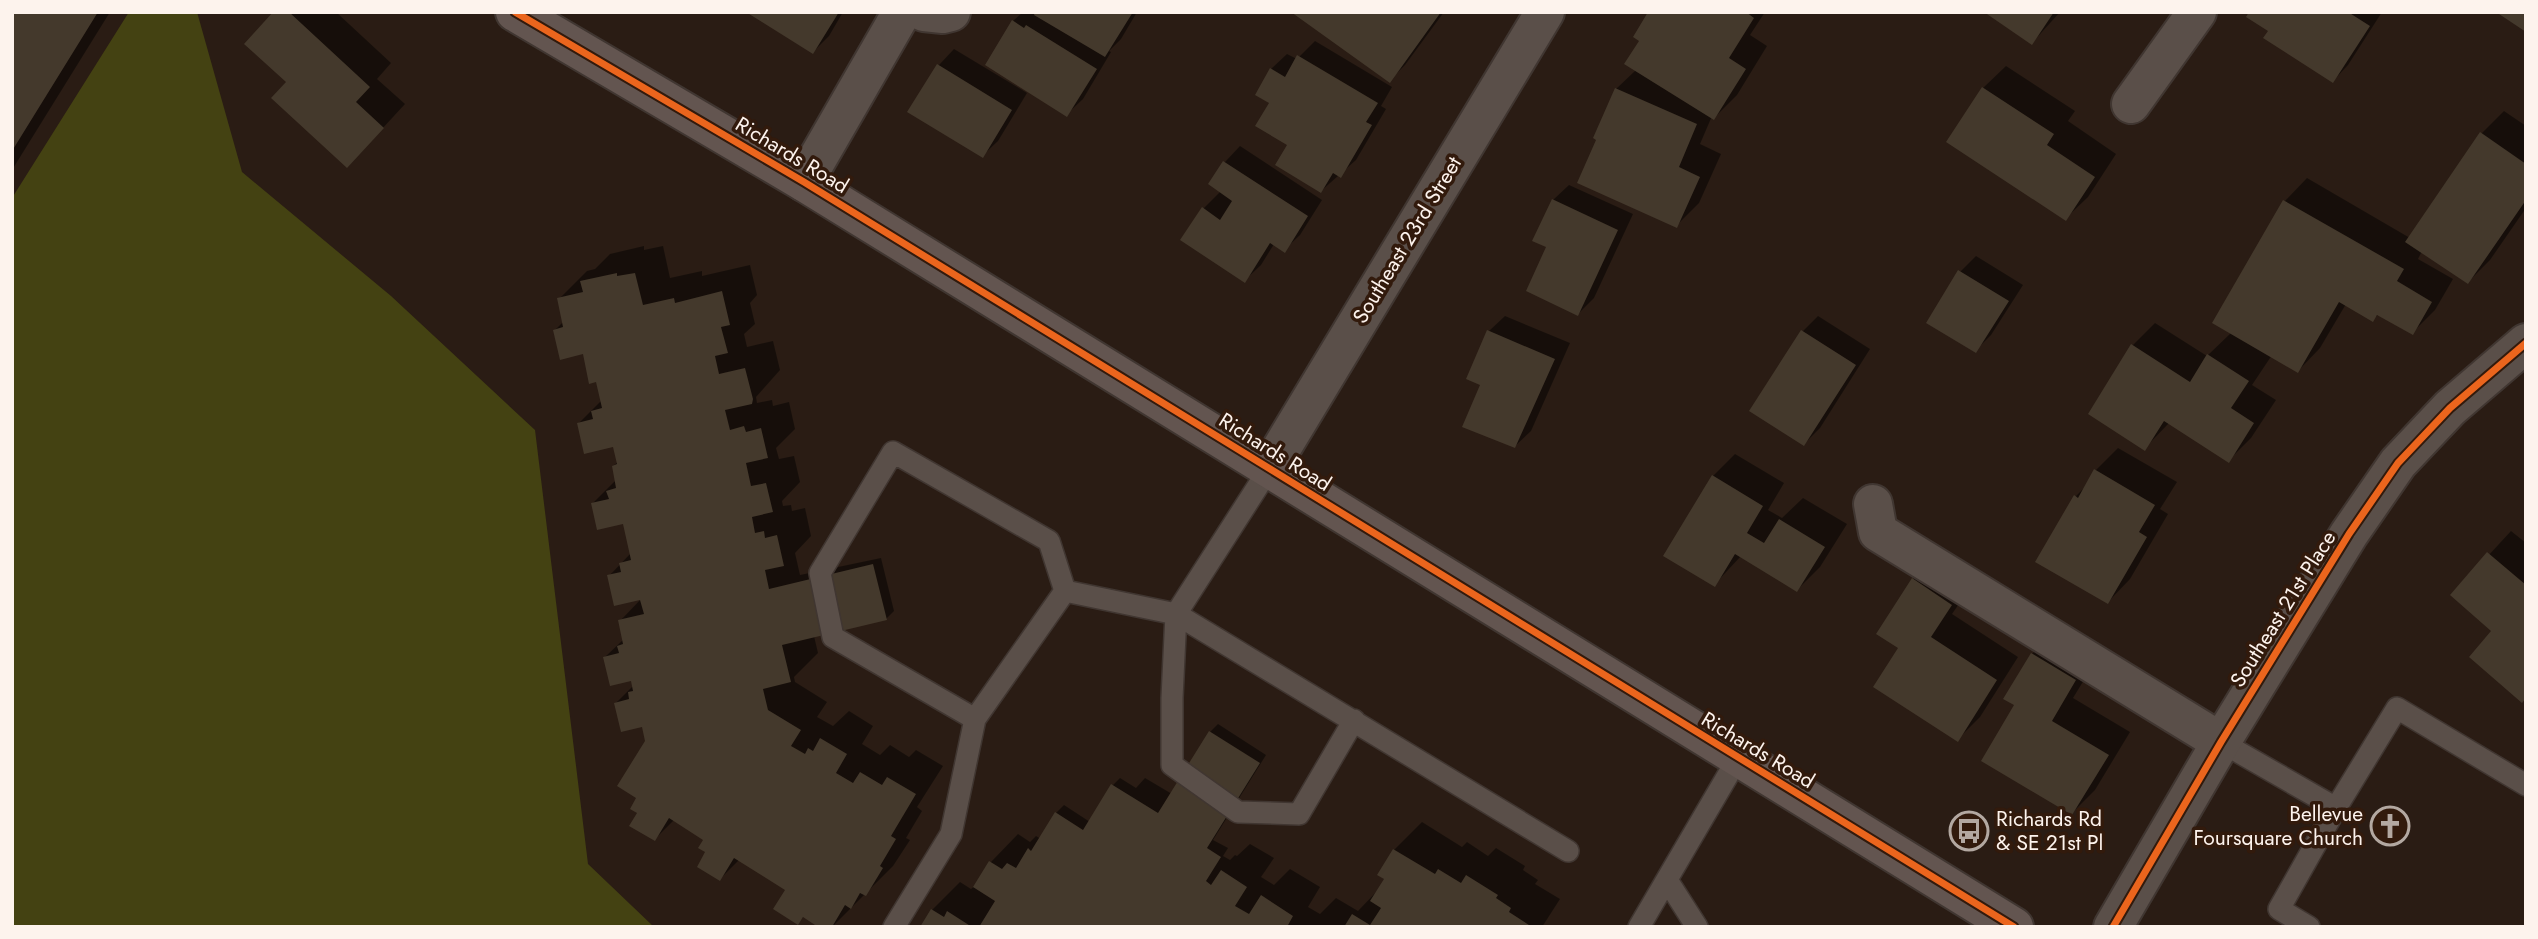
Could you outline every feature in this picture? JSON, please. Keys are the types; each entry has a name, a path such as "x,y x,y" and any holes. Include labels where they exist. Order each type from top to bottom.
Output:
{"main road":[{"name":"Richards Road","path":"515,12 804,182 2014,927"}],"street":[{"path":"804,182 902,12"},
{"path":"924,12 943,15 951,12"},
{"name":"Southeast 23rd Street","path":"1269,469 1545,12"},
{"path":"2131,104 2197,12"},
{"name":"Southeast 21st Place","path":"2113,927 2221,742 2349,534 2398,463 2450,408 2526,344"},
{"path":"1873,504 1878,532 2221,742"}],"lane":[{"path":"975,719 833,637 820,573 893,452 1049,541 1065,592"},
{"path":"1269,469 1177,614 1172,698 1172,765 1238,813 1299,814 1354,720"},
{"path":"1065,592 1177,614 1568,851"},
{"path":"894,927 951,834 975,719 1065,592"},
{"path":"2309,927 2279,909 2397,708 2526,785"},
{"path":"2221,742 2336,808"},
{"path":"1639,927 1738,758"},
{"path":"1667,880 1697,927"}],"shaded area":[{"path":"129,12 197,12 242,172 391,296 535,430 588,864 654,927 12,927 12,198"}],"building":[{"path":"12,12 98,12 12,151"},
{"path":"273,12 289,12 370,87 356,102 384,128 347,168 271,98 286,82 244,44"},
{"path":"746,12 839,12 813,54"},
{"path":"1035,12 1133,12 1105,57 1034,15"},
{"path":"1291,12 1441,12 1390,83"},
{"path":"1648,12 1746,12 1754,18 1729,58 1746,69 1714,120 1624,64 1639,41 1633,37"},
{"path":"1984,12 2054,12 2032,45"},
{"path":"2249,12 2348,12 2370,26 2333,83 2263,38 2268,31 2246,17"},
{"path":"2496,12 2526,12 2526,32"},
{"path":"1012,20 1024,28 1026,25 1097,69 1067,117 985,65"},
{"path":"1297,55 1378,103 1366,122 1372,125 1341,178 1333,173 1321,193 1275,165 1287,145 1255,126 1269,103 1255,95 1270,68 1285,77"},
{"path":"937,64 1012,110 983,158 907,112"},
{"path":"1982,87 2054,134 2047,145 2095,177 2066,221 1946,142"},
{"path":"1615,88 1697,124 1679,167 1700,177 1677,228 1577,183"},
{"path":"2480,132 2526,164 2526,200 2468,284 2405,242"},
{"path":"1223,161 1308,216 1285,253 1270,243 1245,283 1180,240 1202,207 1220,220 1232,201 1208,184"},
{"path":"1552,199 1618,230 1578,316 1526,291 1546,247 1532,241"},
{"path":"2283,200 2404,269 2397,281 2432,302 2413,335 2377,315 2373,322 2339,302 2298,373 2212,323"},
{"path":"1958,270 2009,301 1976,353 1926,323"},
{"path":"617,273 617,276 635,273 643,305 674,298 675,303 722,291 730,325 721,327 728,353 715,356 719,374 745,368 753,399 752,404 725,410 730,430 744,426 746,432 761,428 768,458 746,463 751,486 766,483 773,512 752,517 755,533 764,531 765,538 777,535 784,566 765,570 769,589 873,564 887,620 782,645 791,682 763,689 768,710 801,730 791,746 805,754 808,748 813,751 820,738 847,754 836,773 853,783 860,772 882,785 887,777 916,794 891,836 896,839 866,896 860,893 851,909 845,905 832,927 818,927 803,917 798,925 773,909 785,890 734,858 720,881 697,867 705,852 698,848 703,840 669,818 655,841 629,826 637,813 630,809 636,798 617,786 645,741 642,727 621,732 614,703 629,699 628,692 633,691 631,681 610,686 603,657 619,653 617,646 623,644 618,620 644,614 640,600 614,606 607,575 621,572 619,563 631,560 623,524 597,530 591,503 609,499 606,491 616,488 612,466 617,464 613,447 584,454 577,423 593,419 591,411 602,408 596,382 589,384 583,354 560,360 553,330 563,327 557,298 583,292 580,281"},
{"path":"1487,330 1555,359 1515,448 1462,427 1480,385 1466,379"},
{"path":"1801,330 1856,365 1804,446 1749,411"},
{"path":"2131,344 2190,382 2207,354 2249,381 2231,408 2254,423 2229,463 2164,421 2145,451 2088,414"},
{"path":"2094,469 2155,505 2139,532 2147,537 2108,604 2035,562 2074,495 2078,498"},
{"path":"1712,475 1763,506 1747,533 1764,543 1779,519 1825,547 1797,592 1735,554 1715,587 1663,556"},
{"path":"2487,552 2526,585 2526,698 2522,703 2469,657 2491,631 2450,595"},
{"path":"1912,578 1952,605 1931,637 1997,680 1958,742 1873,687 1898,648 1876,634"},
{"path":"2031,653 2076,680 2052,721 2109,755 2072,815 1981,761 2014,705 2003,699"},
{"path":"1209,731 1260,763 1207,848 1221,857 1206,881 1211,885 1221,870 1247,887 1235,906 1249,914 1261,895 1293,916 1287,927 979,927 995,901 973,887 989,861 1002,869 1007,863 1016,868 1028,848 1031,851 1055,812 1083,830 1111,784 1158,813"},
{"path":"1393,849 1435,874 1438,869 1461,883 1466,875 1498,895 1496,898 1511,908 1509,912 1532,927 1344,927 1352,914 1370,925 1381,908 1370,901 1384,879 1377,875"},
{"path":"931,909 944,917 947,911 972,927 920,927"}],"cycle path":[{"path":"515,12 804,182 2014,927"},
{"path":"2113,927 2221,742 2349,534 2398,463 2450,408 2526,343"}],"place":[{"name":"Bellevue Foursquare Church","path":"2390,826"},
{"name":"Richards Rd & SE 21st Pl","path":"1969,831"}]}
